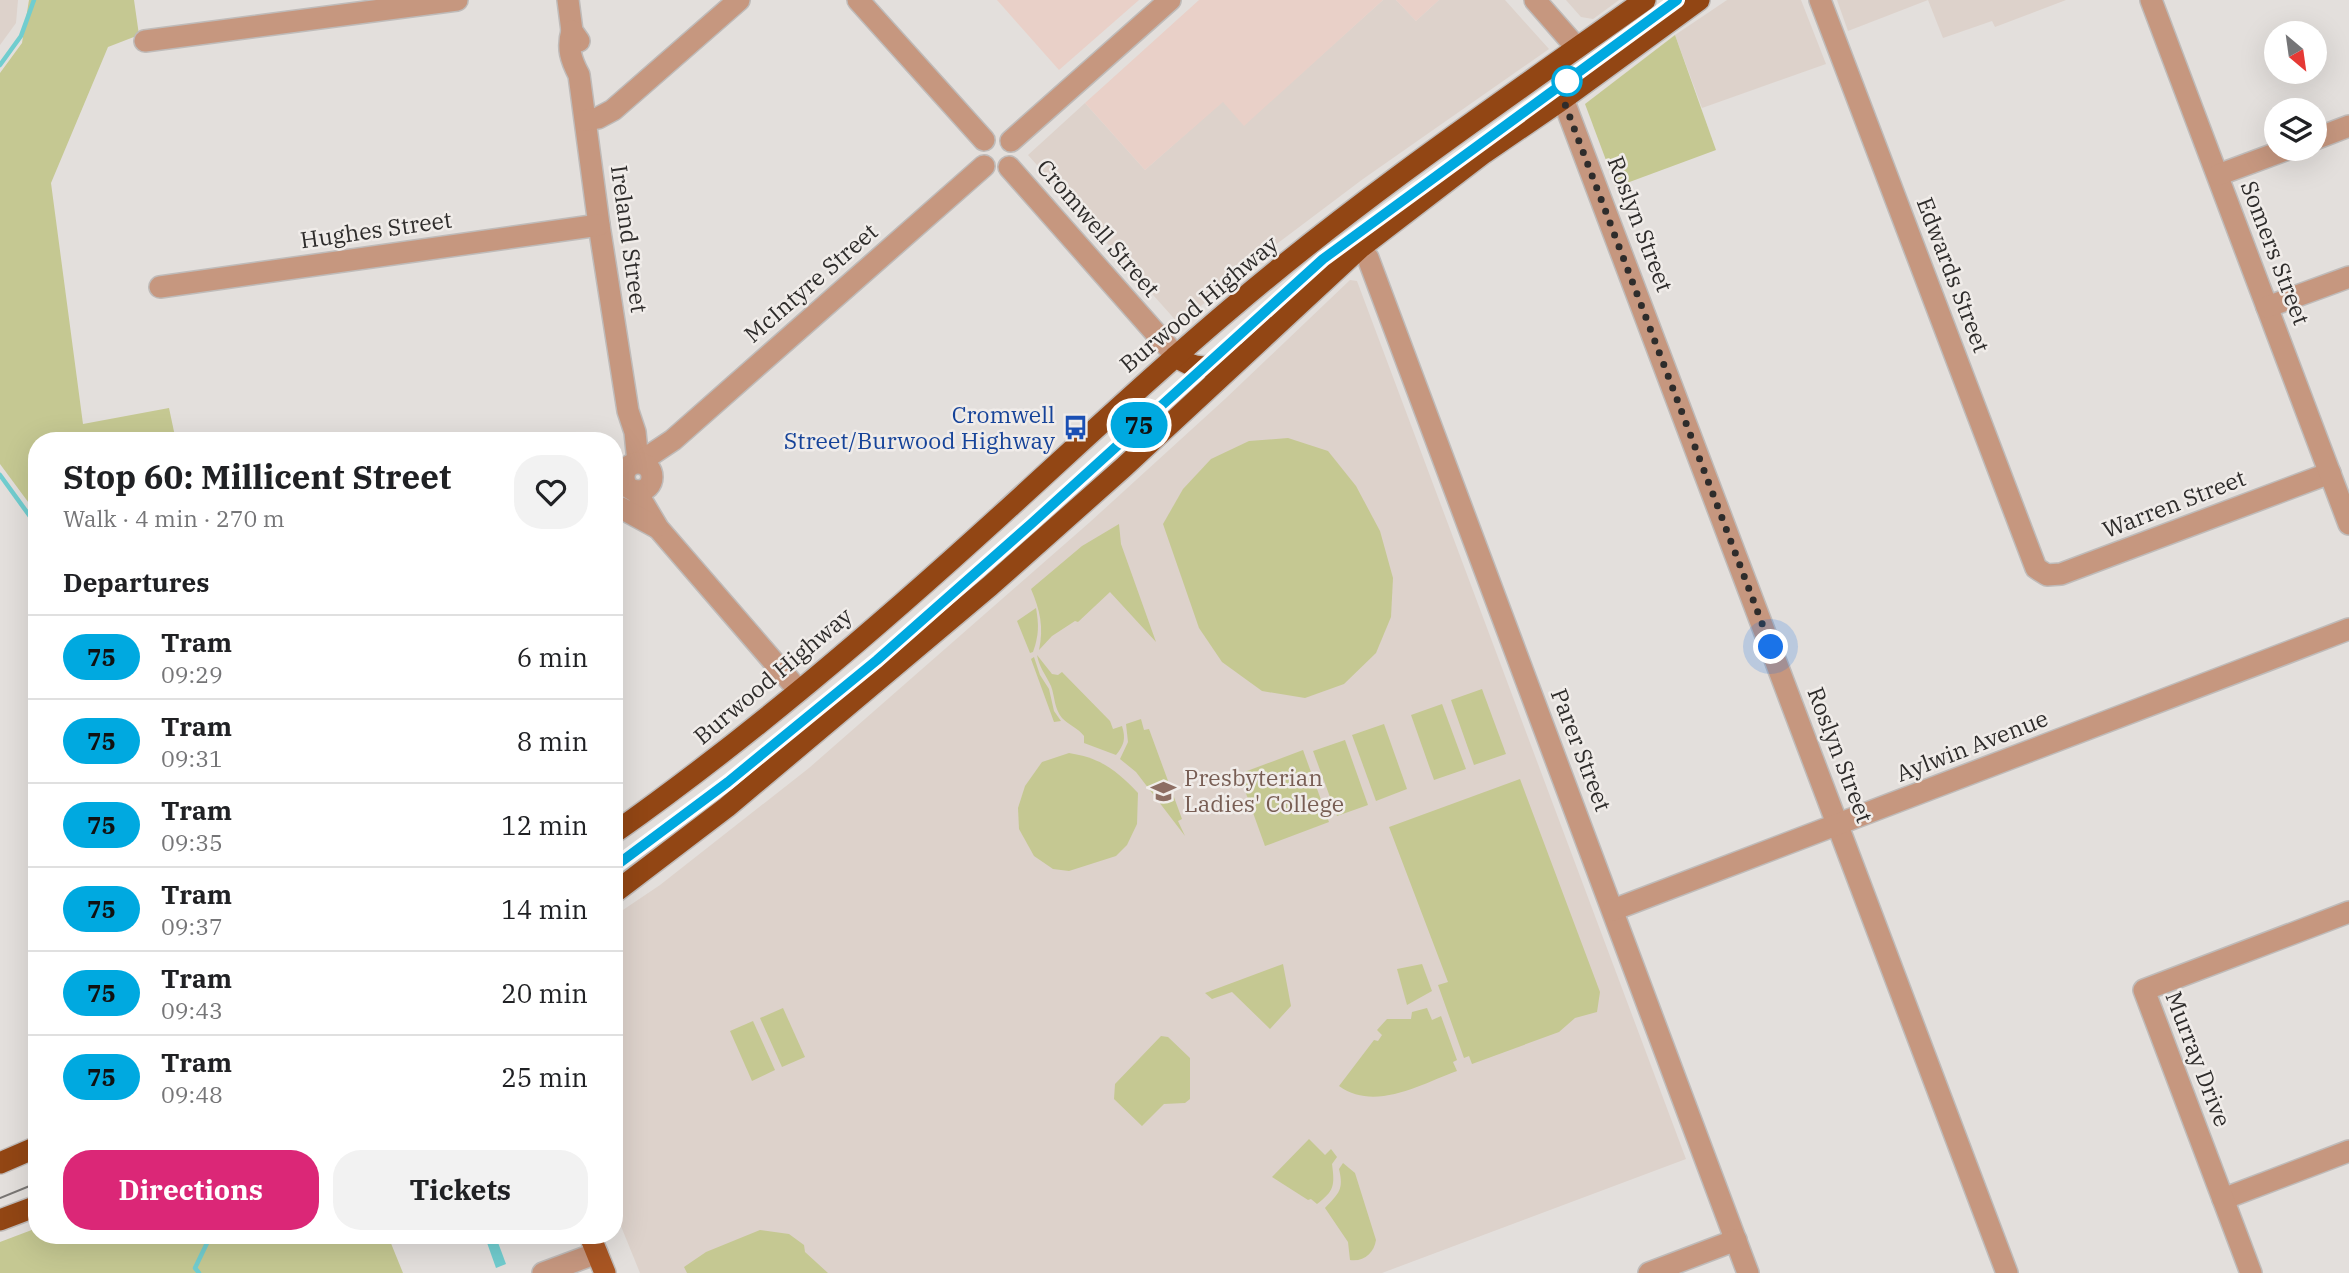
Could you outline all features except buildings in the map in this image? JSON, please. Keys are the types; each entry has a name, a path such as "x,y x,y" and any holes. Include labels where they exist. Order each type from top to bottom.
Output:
{"highway":[{"name":"Burwood Highway","path":"623,827 723,754 799,691 989,526 1176,356 1345,215 1645,0"},
{"path":"623,885 727,807 871,688 1045,538 1360,248 1484,153 1699,0"},
{"path":"1345,215 1360,248"},
{"path":"1176,356 1192,366 1203,367 1223,362 1264,339"},
{"path":"0,1163 28,1151"},
{"path":"0,1220 28,1209"}],"street":[{"path":"145,41 457,0"},
{"name":"Ireland Street","path":"568,0 572,31 569,42 571,60 579,75 628,411 632,481 658,528 799,691"},
{"path":"586,120 598,118 612,110 739,0"},
{"path":"858,0 985,140"},
{"path":"1011,141 1170,0"},
{"path":"1535,0 1577,48"},
{"name":"Edwards Street","path":"1820,0 2036,568"},
{"name":"Somers Street","path":"2151,0 2349,523"},
{"name":"Roslyn Street","path":"1563,99 2007,1273"},
{"path":"2327,134 2349,126"},
{"path":"1002,135 1011,141 1015,153 1009,167 997,171 984,166 979,154 985,140 1002,135"},
{"path":"2218,175 2264,158"},
{"name":"McIntyre Street","path":"632,481 673,440 984,166"},
{"name":"Cromwell Street","path":"1009,167 1176,356"},
{"name":"Hughes Street","path":"160,286 599,225"},
{"name":"Parer Street","path":"1360,248 1368,258 1748,1273"},
{"path":"2267,307 2349,277"},
{"name":"Ireland Street","path":"628,411 635,432 632,481"},
{"path":"635,432 653,442 673,440"},
{"name":"Warren Street","path":"2036,568 2047,575 2061,574 2330,473"},
{"path":"623,509 658,528"},
{"name":"Aylwin Avenue","path":"1613,910 2349,629"},
{"name":"Murray Drive","path":"2251,1273 2144,990 2349,912"},
{"path":"2223,1199 2349,1151"},
{"path":"1649,1273 1736,1240"},
{"path":"543,1273 597,1254"}],"shaded area":[{"path":"0,0 18,0 16,23 0,45"},
{"path":"997,0 1139,0 1059,70"},
{"path":"1199,0 1383,0 1244,126 1223,102 1145,170 1085,103"},
{"path":"1383,0 1396,0 1416,21 1439,0 1505,0 1549,49 1363,179 1270,249 1179,324 1028,155 1085,103 1145,170 1223,101 1244,125"},
{"path":"1396,0 1439,0 1416,21"},
{"path":"1566,0 1619,0 1593,19 1581,17"},
{"path":"1727,0 1801,0 1826,64 1702,108 1675,35"},
{"path":"1837,0 1928,0 1848,31"},
{"path":"1928,0 2066,0 1995,27 1992,21 1943,38"},
{"name":"Presbyterian Ladies' College","path":"1350,280 1357,281 1686,1159 1382,1273 640,1273 623,1231 623,910 660,885 809,768 1090,522"}],"green space":[{"path":"29,0 134,0 139,35 108,47 51,183 83,424 169,408 174,432 28,432 28,502 0,464 0,73 22,43"},
{"path":"1675,35 1716,150 1616,187 1585,104"},
{"path":"1288,438 1328,451 1356,486 1380,531 1393,578 1391,617 1376,653 1344,684 1305,698 1262,691 1222,662 1199,628 1163,524 1183,489 1211,459 1249,441"},
{"path":"1119,524 1121,544 1156,642 1110,592 1078,622 1075,621 1052,636 1039,650 1040,619 1031,589 1082,546"},
{"path":"1036,608 1037,635 1033,652 1030,653 1017,621"},
{"path":"1037,655 1052,674 1058,675 1062,672 1110,721 1113,729 1122,726 1124,742 1116,755 1084,743 1082,733 1062,718"},
{"path":"1034,657 1040,675 1049,689 1054,711 1061,721 1054,722 1031,659"},
{"path":"1482,689 1506,754 1474,765 1451,700"},
{"path":"1442,704 1466,769 1434,780 1411,715"},
{"path":"1141,719 1144,730 1149,729 1182,819 1178,821 1185,836 1136,772 1120,759 1128,742 1126,724"},
{"path":"1384,724 1407,789 1376,801 1352,735"},
{"path":"1345,740 1368,805 1337,816 1313,751"},
{"path":"1303,750 1329,822 1265,846 1239,774"},
{"path":"1069,753 1107,766 1138,793 1137,824 1127,845 1116,856 1069,871 1053,869 1034,856 1019,829 1018,808 1025,786 1042,762"},
{"path":"1520,779 1600,992 1597,1012 1575,1018 1559,1032 1472,1064 1469,1056 1464,1058 1438,985 1448,982 1389,827"},
{"path":"1283,964 1291,1006 1270,1029 1232,992 1212,999 1205,993"},
{"path":"1422,964 1432,991 1407,1005 1397,969"},
{"path":"783,1008 805,1057 782,1067 760,1018"},
{"path":"1427,1008 1432,1020 1441,1016 1457,1060 1453,1062 1457,1071 1383,1096 1353,1093 1339,1086 1374,1040 1378,1041 1382,1035 1377,1030 1387,1019 1411,1019 1412,1012"},
{"path":"753,1021 775,1070 752,1081 730,1031"},
{"path":"1161,1036 1168,1037 1190,1058 1190,1099 1185,1103 1164,1104 1142,1126 1114,1099 1115,1084"},
{"path":"1309,1139 1325,1155 1331,1149 1337,1157 1332,1164 1332,1187 1317,1204 1272,1177"},
{"path":"1343,1163 1355,1173 1376,1240 1368,1256 1360,1260 1350,1260 1348,1242 1325,1208 1339,1191 1339,1169"},
{"path":"760,1230 789,1234 804,1245 805,1252 828,1273 687,1273 684,1267 706,1252"},
{"path":"28,1231 28,1244 391,1244 403,1273 0,1273 0,1242"}],"water":[{"path":"487,1244 499,1244 506,1264 496,1268"}],"waterway":[{"path":"0,65 21,36 34,0"},
{"path":"0,475 28,514"},
{"path":"199,1273 195,1268 207,1244"}],"tram line":[{"path":"623,860 728,782 877,660 1323,259 1677,0"},
{"name":"75","path":"623,861 728,782 877,660 1323,259 1677,0"},
{"path":"0,1198 28,1187"}],"place":[{"name":"Cromwell Street/Burwood Highway","path":"1075,428"},
{"name":"Presbyterian Ladies' College","path":"1164,791"}],"route":[{"path":"1567,81 1563,99 1771,647"}]}
